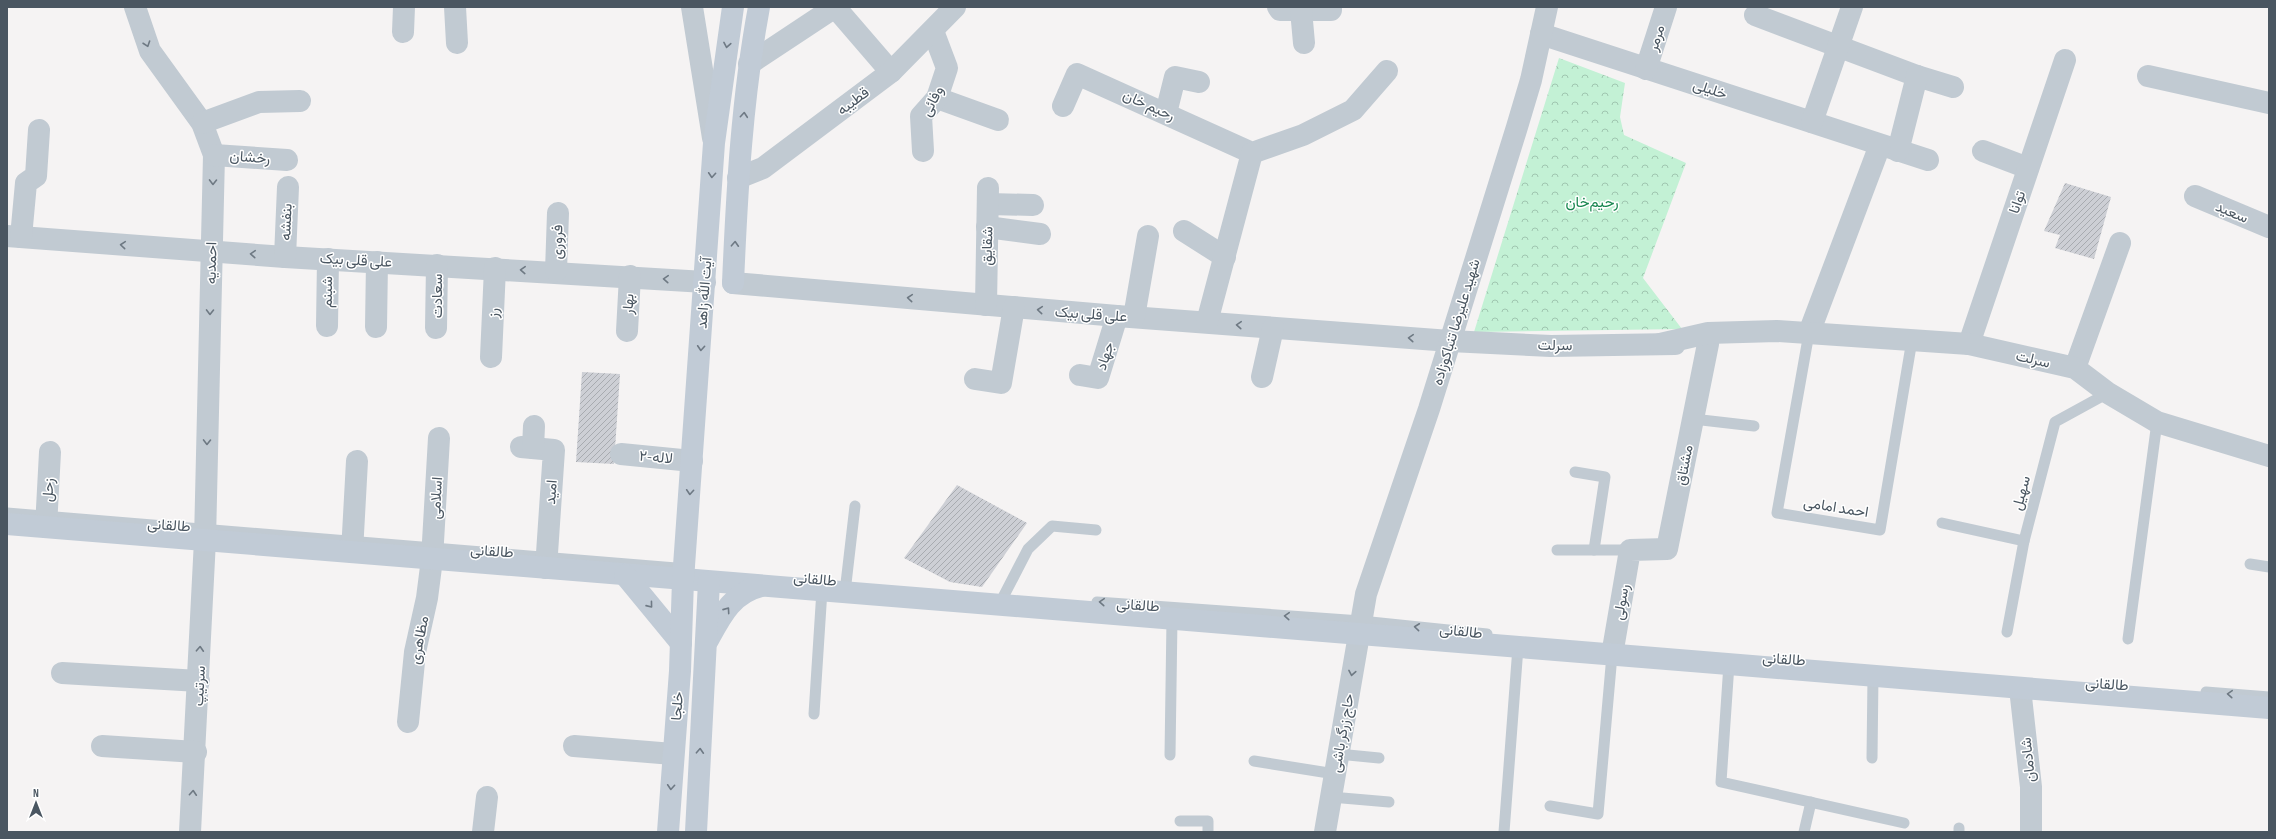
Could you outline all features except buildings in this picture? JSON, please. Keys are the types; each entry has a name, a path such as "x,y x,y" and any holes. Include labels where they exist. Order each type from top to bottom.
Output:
{"main road":[{"name":"آیت الله زاهد","path":"684,574 714,143 733,7"},
{"name":"آیت الله زاهد","path":"733,283 738,178 748,64 759,7"},
{"name":"طالقانی","path":"7,524 46,522 205,534 547,562 625,575 684,574 709,582 822,590 846,587 1002,600 1172,619 1360,628 1518,647 1613,650 1729,664 2269,708"},
{"name":"خلجا","path":"668,832 680,671 684,574"},
{"path":"625,575 681,643"},
{"name":"خلجا","path":"696,832 709,582"},
{"path":"707,643 731,604 746,589 761,586"},
{"path":"680,671 704,672"}],"street":[{"name":"احمدیه","path":"134,7 150,51 202,123 214,155 205,534"},
{"path":"403,32 404,7"},
{"path":"455,7 457,43"},
{"path":"692,7 714,143"},
{"path":"748,64 835,7 891,72"},
{"name":"قطیبه","path":"738,178 763,168 891,72 955,7"},
{"path":"1278,7 1280,10 1331,10 1331,7"},
{"name":"شهید علیرضا تنباکوزاده","path":"1360,628 1366,594 1450,341 1517,127 1541,34 1546,7"},
{"name":"مرمر","path":"1646,68 1666,7"},
{"path":"1812,122 1852,7"},
{"path":"1301,10 1304,43"},
{"path":"1755,14 1917,76 1953,87"},
{"name":"وفائی","path":"923,151 921,116 937,98 946,68 933,31"},
{"name":"خلیلی","path":"1541,34 1928,160"},
{"name":"توانا","path":"1969,344 2065,60"},
{"path":"1207,322 1252,152 1303,135 1353,110 1387,71"},
{"name":"رحیم خان","path":"1063,106 1077,74 1252,152"},
{"path":"1809,333 1889,148 1917,76"},
{"path":"2148,76 2269,103"},
{"path":"1166,113 1175,77 1199,82"},
{"path":"937,98 998,120"},
{"path":"202,123 259,102 300,101"},
{"path":"14,236 26,183 36,176 39,130"},
{"path":"1983,151 2028,168"},
{"name":"رخشان","path":"214,155 287,160"},
{"name":"بنفشه","path":"285,257 288,187"},
{"name":"شقایق","path":"986,304 988,196 1033,205"},
{"name":"سعید","path":"2196,196 2269,227"},
{"name":"فروری","path":"556,271 558,213"},
{"path":"987,227 1040,234"},
{"path":"1184,231 1225,257"},
{"name":"علی قلی بیک","path":"14,236 285,257 328,258 377,262 556,271 705,282"},
{"path":"1126,317 1148,236"},
{"path":"2075,368 2120,243"},
{"name":"شبنم","path":"327,326 328,258"},
{"path":"376,327 377,262"},
{"name":"سعادت","path":"436,328 437,265"},
{"name":"رز","path":"490,357 495,268"},
{"name":"بهار","path":"627,331 630,276"},
{"name":"علی قلی بیک","path":"733,283 1126,317 1450,341"},
{"path":"975,379 1001,383 1014,307"},
{"name":"جهاد","path":"1080,375 1098,378 1126,317"},
{"path":"1262,377 1273,328"},
{"name":"سرلت","path":"1450,341 1551,346 1660,344 1777,331 1969,344 2075,368 2108,393 2157,422 2269,456"},
{"name":"مشتاق","path":"1630,550 1667,550 1708,338"},
{"name":"امید","path":"534,426 527,448 554,450 547,562"},
{"name":"اسلامی","path":"433,553 439,438"},
{"name":"زحل","path":"46,522 50,452"},
{"name":"۲-لاله","path":"621,454 692,461"},
{"path":"352,547 357,461"},
{"name":"سرتیپ","path":"190,832 196,752 205,534"},
{"name":"رسولی","path":"1613,650 1630,550"},
{"name":"مظاهری","path":"408,722 415,652 427,598 433,553"},
{"name":"حاج زرگر باشی","path":"1325,832 1360,628"},
{"path":"62,673 199,681"},
{"name":"شادمان","path":"2020,688 2031,787 2031,832"},
{"path":"102,746 196,752"},
{"path":"574,746 673,754"},
{"path":"483,832 487,797"}],"lane":[{"name":"احمد امامی","path":"1809,333 1777,513 1880,530 1912,340"},
{"name":"سهیل","path":"2007,632 2024,542 2055,422 2108,393"},
{"path":"1693,419 1754,426"},
{"path":"2128,639 2157,422"},
{"path":"1576,472 1605,477 1594,550"},
{"path":"846,587 855,506"},
{"name":"طالقانی","path":"7,512 46,522"},
{"path":"1942,523 2024,542"},
{"path":"1002,600 1028,548 1052,526 1096,530"},
{"path":"1556,550 1630,550"},
{"name":"طالقانی","path":"547,562 846,587"},
{"path":"2250,564 2269,567"},
{"path":"814,714 822,590"},
{"name":"طالقانی","path":"1002,600 1360,628 1613,650 2269,697"},
{"path":"1170,754 1172,619"},
{"path":"1504,832 1518,647"},
{"path":"1550,806 1598,814 1613,650"},
{"path":"1729,664 1721,782 1904,822"},
{"path":"1872,758 1873,676"},
{"path":"1254,761 1336,764 1378,758"},
{"path":"1331,797 1389,802"},
{"path":"1804,832 1811,802"},
{"path":"1180,821 1208,821 1208,832"}],"green space":[{"name":"رحیم‌خان","path":"1559,58 1625,83 1620,117 1624,135 1686,163 1643,278 1682,329 1474,332"}]}
